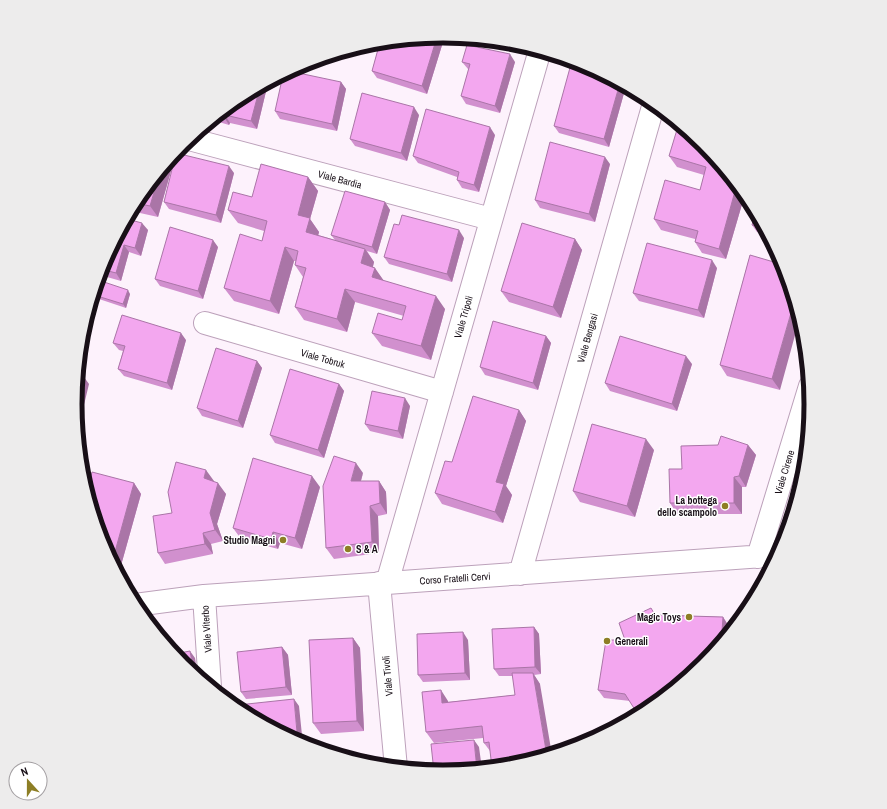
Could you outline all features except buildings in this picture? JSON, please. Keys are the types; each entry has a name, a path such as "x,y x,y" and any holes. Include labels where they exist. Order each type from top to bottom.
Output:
{"street":[{"name":"Viale Tripoli","path":"383,583 442,392 538,55"},
{"name":"Viale Bengasi","path":"520,574 652,110"},
{"name":"Viale Bardia","path":"197,141 491,219"},
{"name":"Viale Tobruk","path":"205,323 442,392"},
{"name":"Viale Cirene","path":"770,559 805,408"},
{"name":"Corso Fratelli Cervi","path":"142,604 204,596 383,583 770,559"},
{"name":"Viale Tivoli","path":"383,583 396,763"},
{"name":"Viale Viterbo","path":"204,596 210,680"}],"place":[{"name":"La bottega dello scampolo","path":"725,506"},
{"name":"Studio Magni","path":"283,540"},
{"name":"S & A","path":"348,549"},
{"name":"Magic Toys","path":"689,617"},
{"name":"Generali","path":"607,641"}]}
